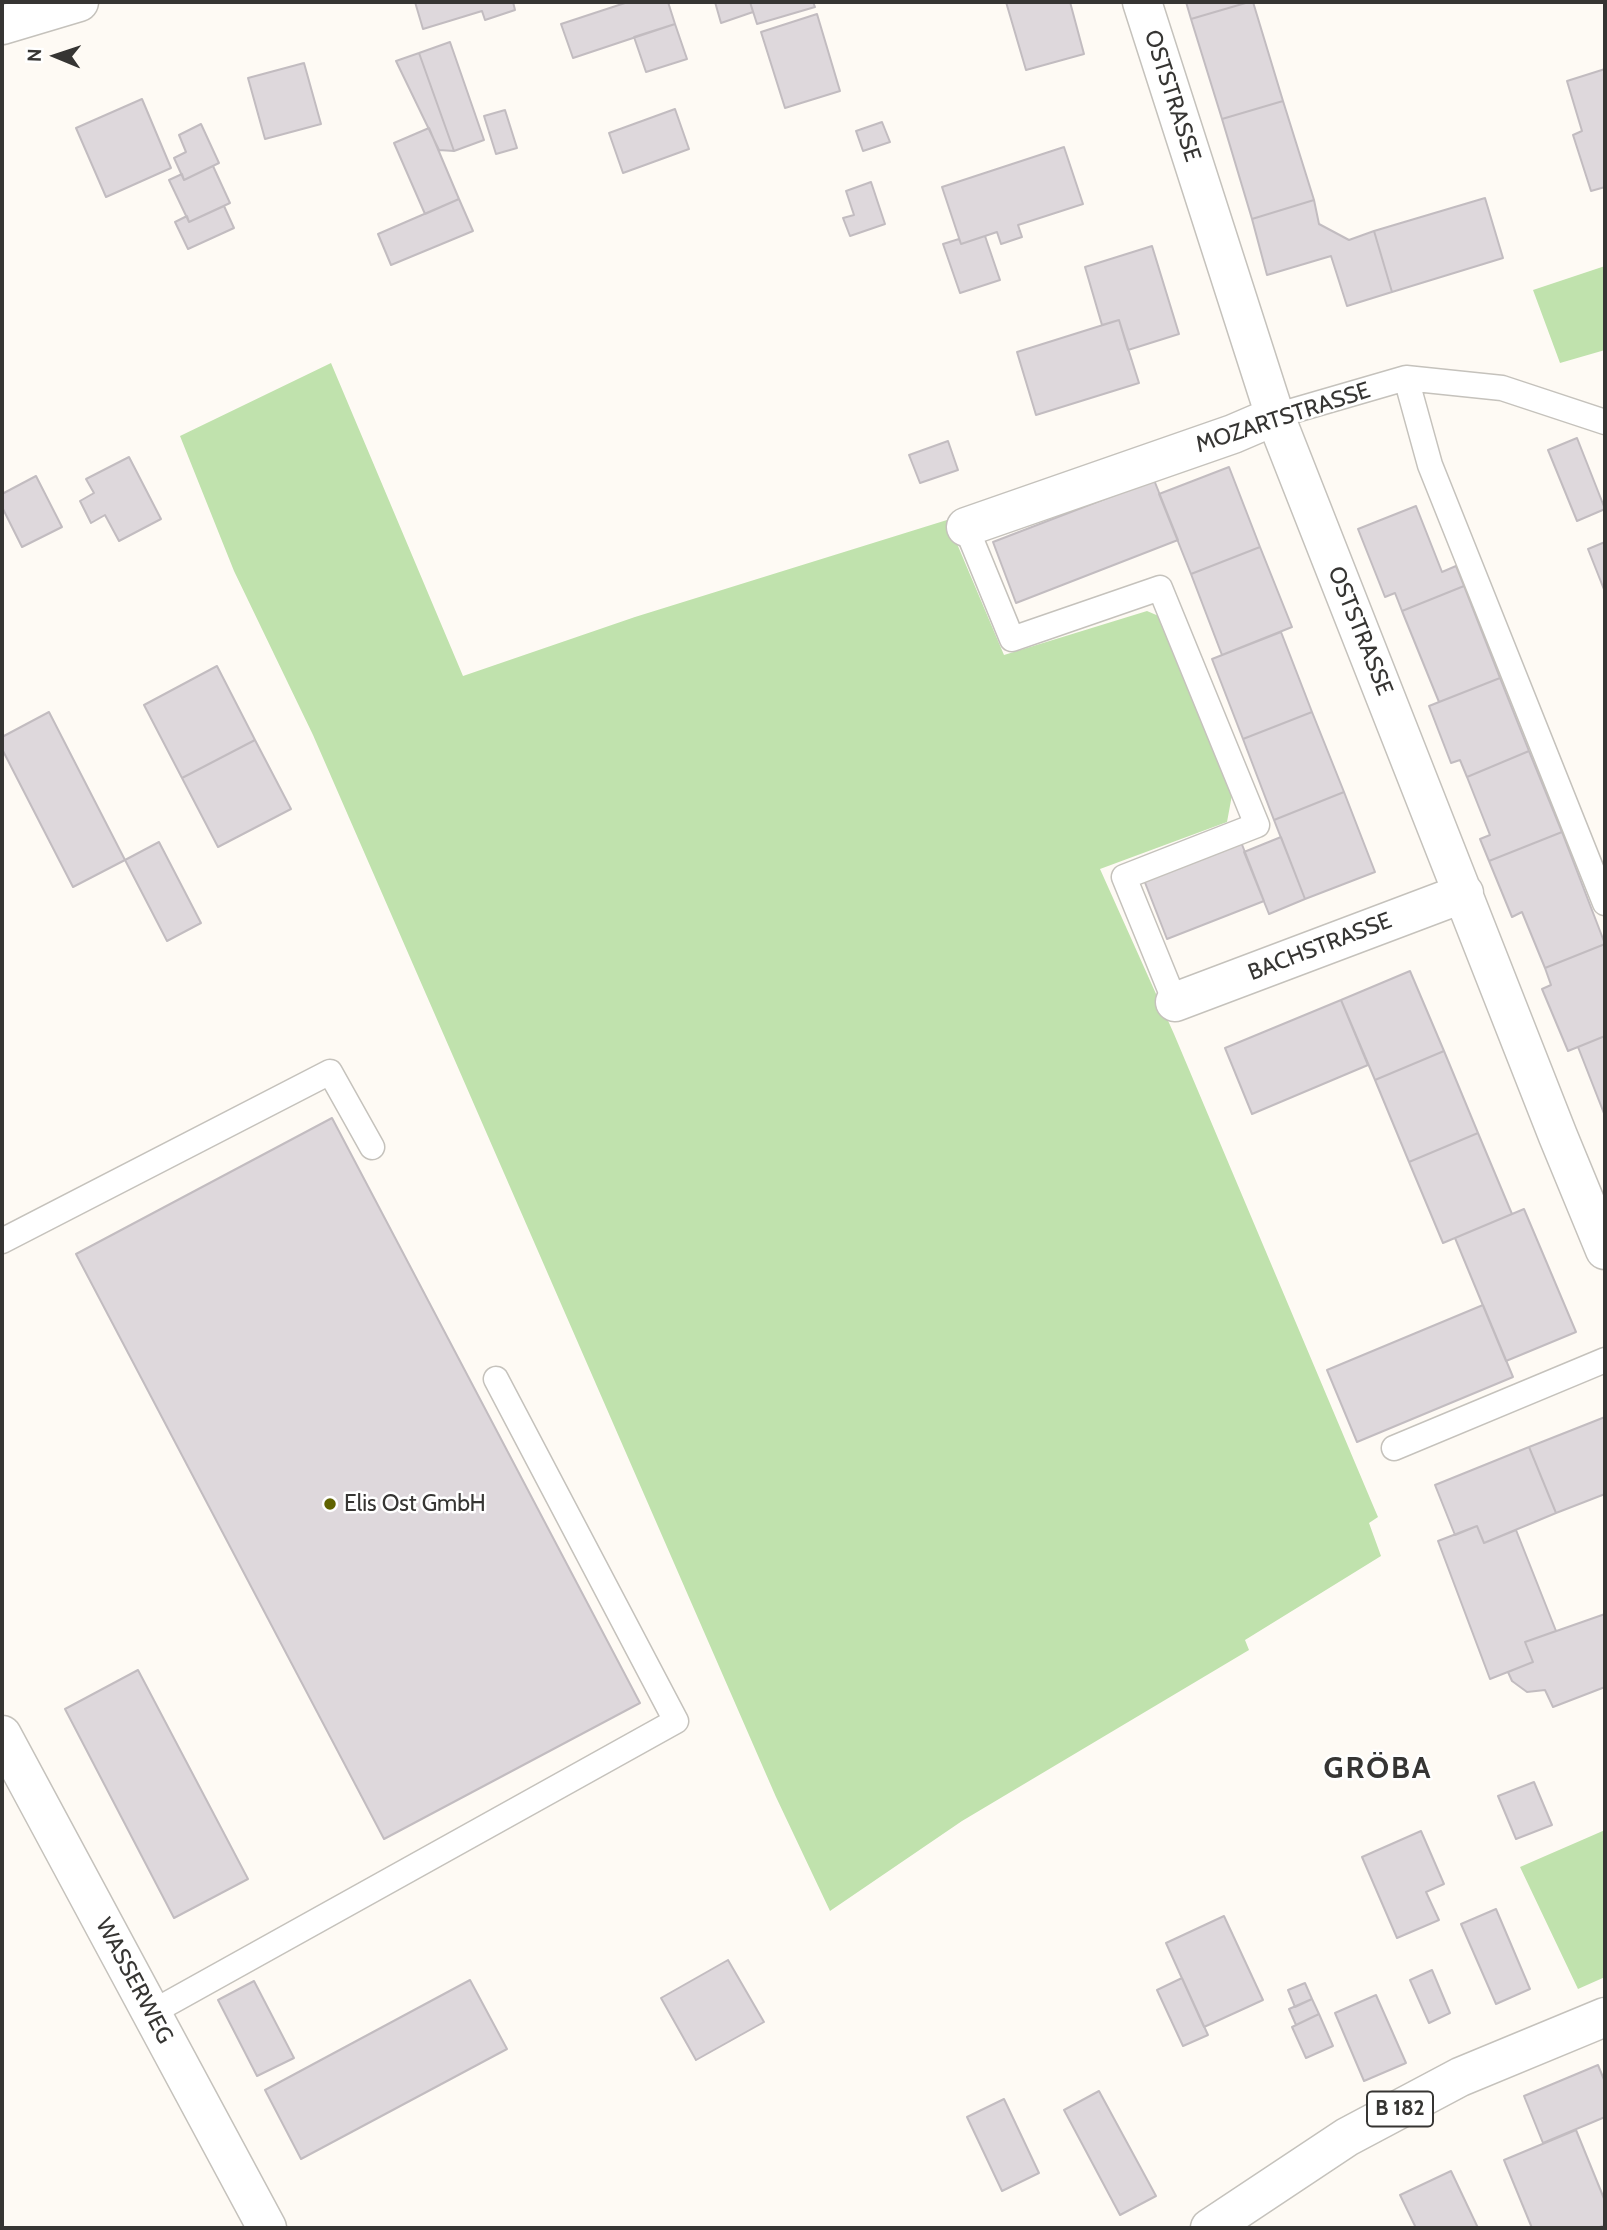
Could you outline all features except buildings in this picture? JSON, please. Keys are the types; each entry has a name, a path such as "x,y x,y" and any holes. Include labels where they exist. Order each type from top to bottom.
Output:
{"street":[{"path":"2,25 79,2"},
{"name":"OSTSTRASSE","path":"1142,2 1275,416 1605,1251"},
{"name":"MOZARTSTRASSE","path":"966,527 1233,434 1275,416"},
{"name":"BACHSTRASSE","path":"1175,1002 1464,893"},
{"name":"WASSERWEG","path":"2,1734 267,2228"},
{"name":"B 182","path":"1210,2228 1369,2125 1460,2077 1605,2017"}],"lane":[{"name":"MOZARTSTRASSE","path":"1275,416 1406,378 1502,388 1605,422"},
{"path":"1406,378 1430,465 1605,903"},
{"path":"966,527 1012,639 1160,588 1257,825 1124,877 1175,1002"},
{"path":"2,1241 330,1072 372,1147"},
{"path":"1394,1448 1605,1360"},
{"path":"151,2013 676,1721 496,1379"}],"green space":[{"path":"1605,266 1605,350 1560,363 1533,290"},
{"path":"331,363 463,676 635,617 947,520 1004,655 1147,611 1161,617 1232,795 1227,822 1100,869 1174,1034 1378,1517 1369,1523 1381,1556 1245,1640 1249,1650 962,1821 830,1911 776,1797 313,735 234,571 180,436"},
{"path":"1605,1830 1605,1977 1578,1989 1520,1867"}],"place":[{"name":"Elis Ost GmbH","path":"330,1504"}],"district":[{"name":"GRÖBA","path":"1378,1769"}]}
